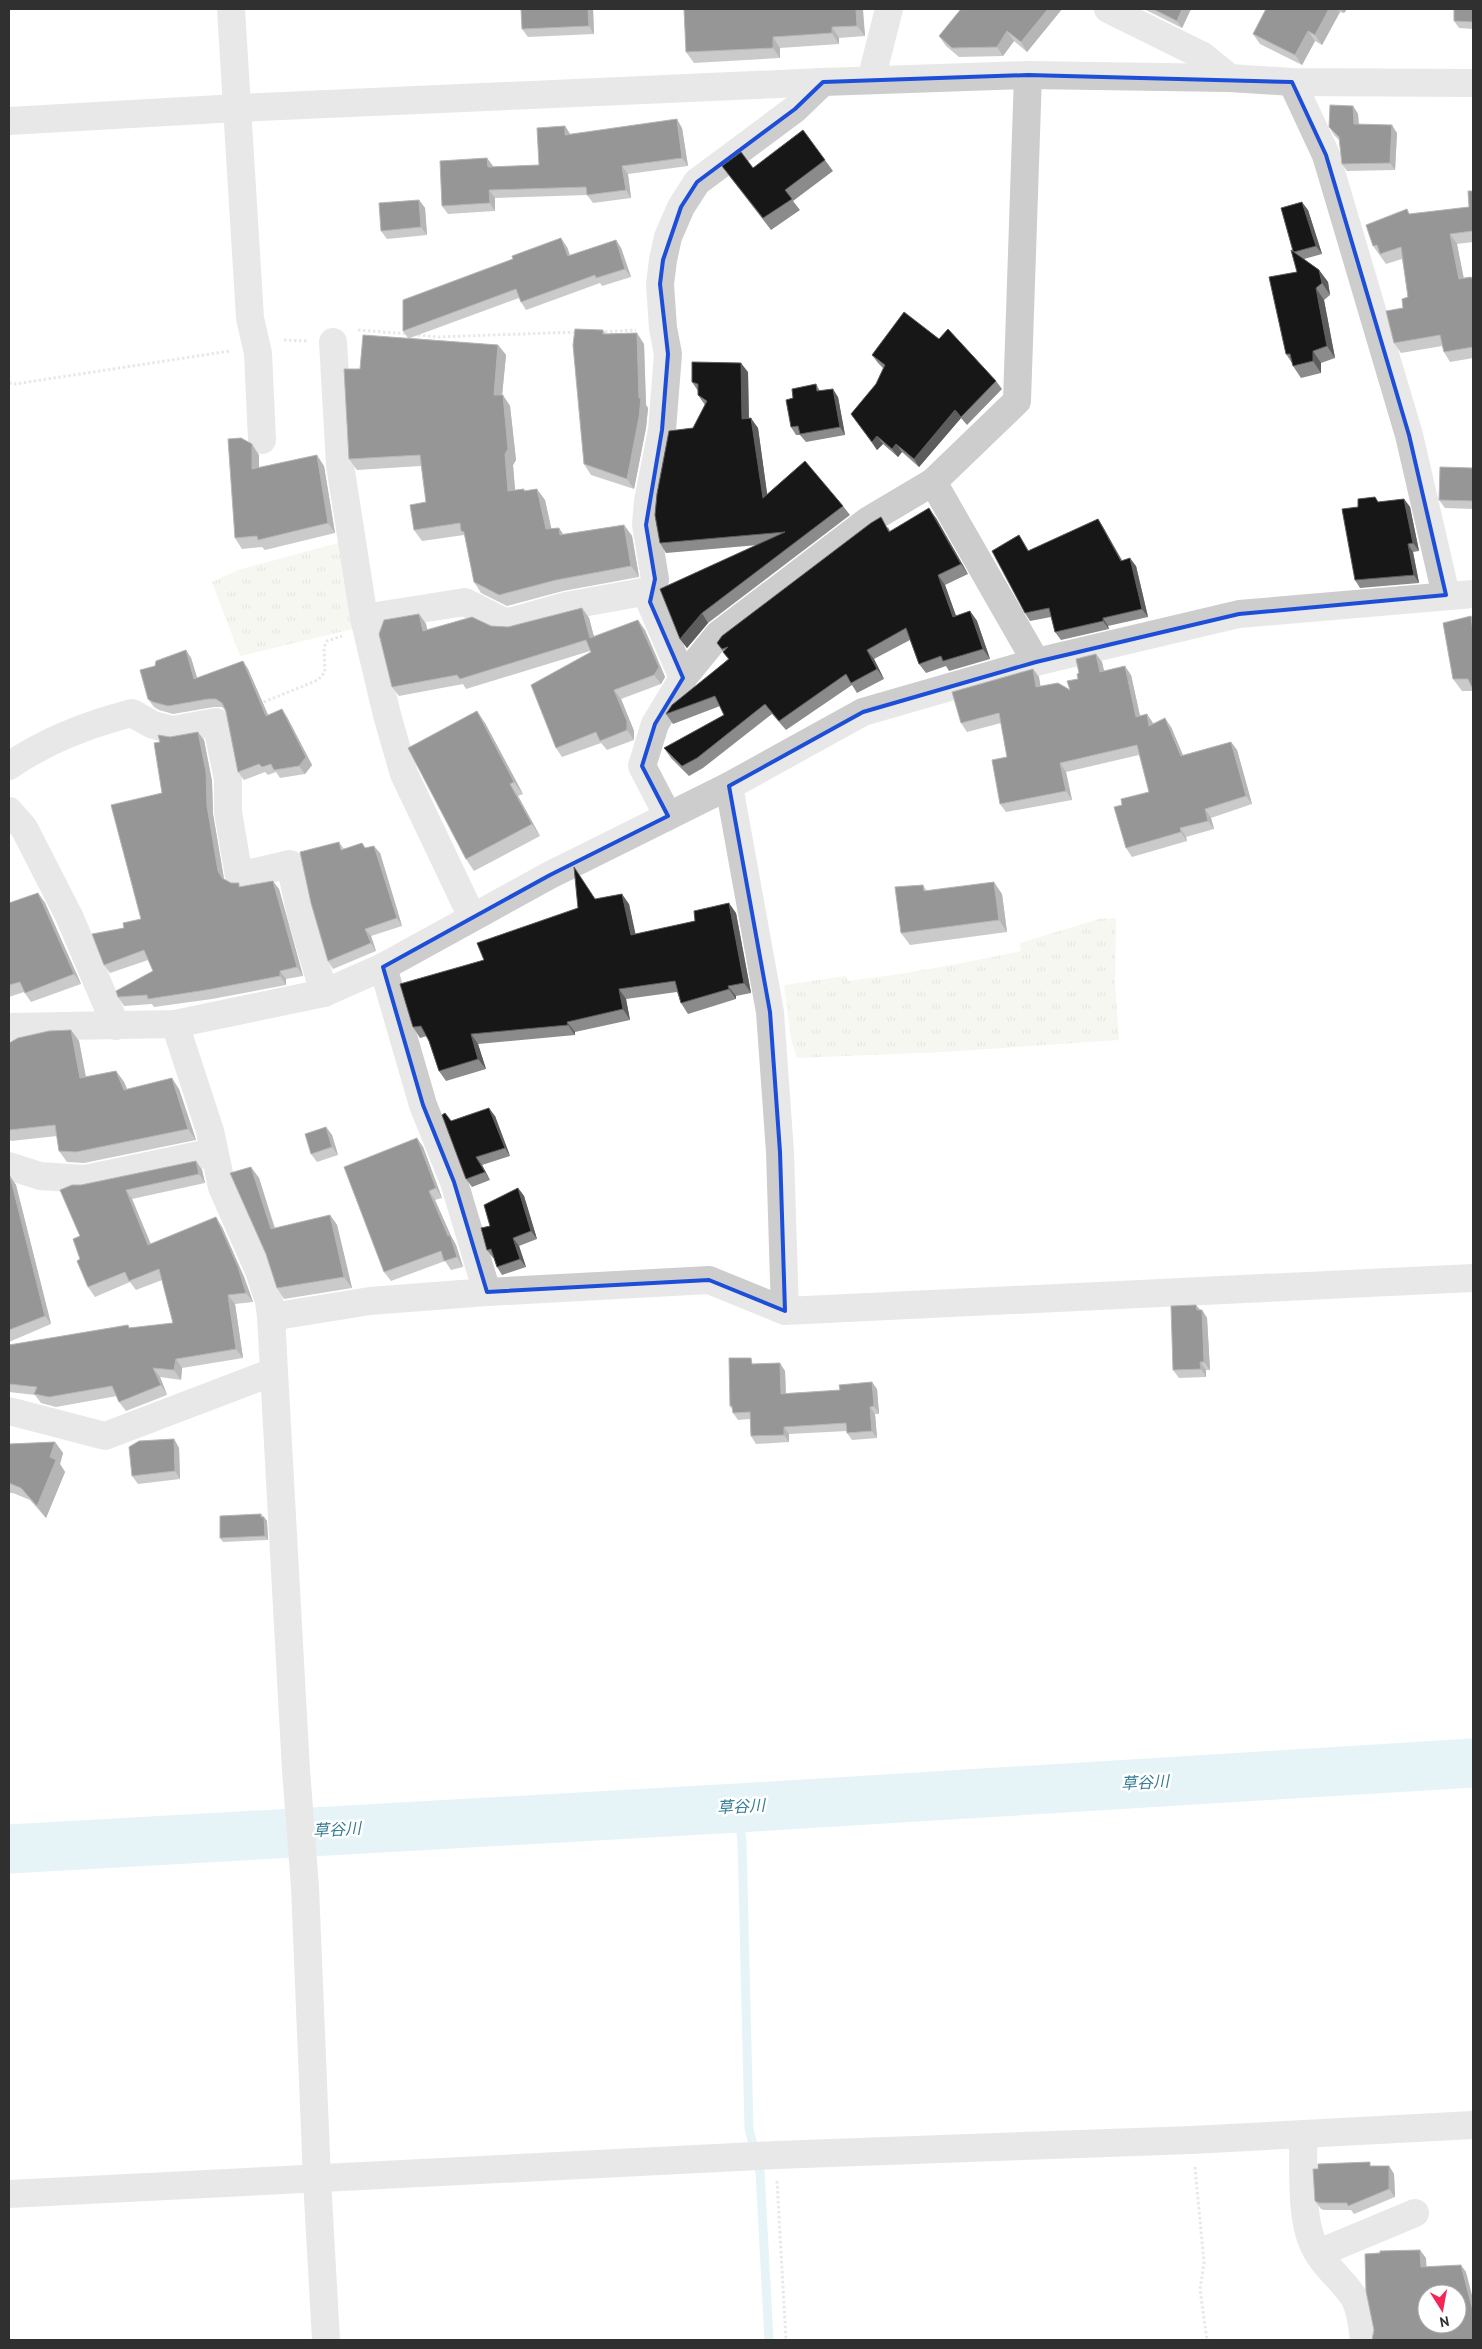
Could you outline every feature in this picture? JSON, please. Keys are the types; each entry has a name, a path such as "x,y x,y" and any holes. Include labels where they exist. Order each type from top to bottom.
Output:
{"street":[{"path":"231,9 250,318 258,353 262,440"},
{"path":"870,80 889,9"},
{"path":"1108,9 1203,56 1230,78"},
{"path":"9,121 237,108 870,80 1028,75 1230,78 1292,82 1473,83"},
{"path":"668,816 642,766 655,724 683,678 718,636 869,520 933,482 1017,401 1028,75"},
{"path":"683,678 650,602 654,590 654,578 646,525 648,501 662,430 668,354 663,328 660,284 668,237 681,207 697,182 795,109 823,82"},
{"path":"1292,82 1326,155 1409,435 1446,595"},
{"path":"333,342 338,450 365,624 404,774 472,917"},
{"path":"933,482 1036,662"},
{"path":"365,624 465,602 504,622 513,621 566,606 654,590"},
{"path":"9,1027 175,1024 324,993 383,967 550,875 729,786 864,712 1036,662 1239,614 1473,594"},
{"path":"9,766 20,758 85,728 132,713 153,725 173,730 216,722 228,779 228,812 239,876 290,864 301,915 324,993"},
{"path":"729,786 770,1012 780,1152 785,1311"},
{"path":"9,811 24,828 69,916 116,1026"},
{"path":"383,967 423,1105 454,1182 488,1292"},
{"path":"175,1024 210,1131 222,1187 259,1271 269,1301 271,1317 296,1770 305,1887 316,2179 326,2340"},
{"path":"9,1166 40,1176 84,1179 214,1152"},
{"path":"271,1317 370,1301 488,1292 709,1280 785,1311 1473,1278"},
{"path":"9,1411 105,1436 273,1372"},
{"path":"9,2194 776,2156 1192,2140 1473,2125"},
{"path":"1303,2134 1306,2222 1313,2246 1354,2297 1361,2319 1364,2340"},
{"path":"1318,2253 1415,2213"}],"path":[{"path":"216,722 318,680 325,672 324,648 327,641 365,624"},
{"path":"1192,2140 1204,2263 1200,2289 1207,2340"},
{"path":"776,2156 786,2340"}],"highlighted area":[{"path":"1028,75 1292,82 1326,155 1409,435 1446,595 1239,614 1036,662 863,712 729,786 770,1012 780,1152 785,1311 709,1280 487,1292 454,1182 423,1105 383,967 550,875 668,816 642,766 655,724 683,678 650,602 655,579 646,525 662,430 668,354 660,284 663,260 681,207 697,182 795,109 823,82"}],"green space":[{"path":"345,541 357,628 240,656 212,582 238,570"},
{"path":"1116,918 1115,983 1119,1040 943,1052 797,1058 791,1039 784,985 846,976 848,981 870,978 935,968 1021,951 1020,943 1099,919"}],"building":[{"path":"521,9 588,9 589,26 522,29"},
{"path":"684,9 856,9 857,26 832,27 832,33 773,37 773,48 686,52"},
{"path":"961,9 1048,9 1021,42 1007,31 997,47 952,48 939,36"},
{"path":"1153,9 1182,9 1177,21"},
{"path":"1266,9 1329,9 1315,35 1308,31 1295,55 1253,34"},
{"path":"1454,9 1473,9 1473,22 1454,21"},
{"path":"1330,105 1353,106 1354,124 1392,125 1390,163 1342,164 1339,137 1329,127"},
{"path":"677,119 682,158 622,166 626,190 587,195 586,187 489,190 490,203 442,206 440,161 487,158 488,167 539,165 537,128 565,126 565,135"},
{"path":"803,130 825,160 785,190 792,199 763,218 722,166 741,152 753,168"},
{"path":"1468,191 1473,191 1473,231 1450,234 1459,279 1471,277 1473,280 1473,347 1444,352 1440,335 1394,343 1386,311 1403,308 1402,299 1408,297 1401,247 1380,254 1377,245 1373,246 1366,225 1407,209 1409,214 1469,207"},
{"path":"419,200 421,227 381,231 379,203"},
{"path":"1302,202 1316,246 1294,252 1281,208"},
{"path":"561,238 568,256 616,240 625,269 596,278 595,275 521,302 516,289 403,331 403,300 513,259 512,256"},
{"path":"1291,250 1319,270 1322,283 1316,288 1327,346 1313,351 1313,361 1293,366 1290,354 1286,354 1269,277 1297,272"},
{"path":"904,312 939,339 948,329 996,381 961,417 955,410 914,459 896,444 892,449 877,436 872,442 851,414 876,384 885,365 872,355"},
{"path":"575,329 603,330 603,334 637,333 639,398 641,398 627,479 584,464 573,345"},
{"path":"363,335 498,345 494,395 503,395 508,449 505,454 508,491 537,489 546,529 559,528 560,535 624,525 631,566 556,580 499,595 474,582 464,532 461,531 460,523 414,530 410,505 426,502 420,455 349,459 344,369 360,369"},
{"path":"692,362 741,363 742,419 751,418 763,498 805,461 843,506 702,613 680,639 660,589 785,532 660,543 655,515 669,431 693,428 707,401 698,395 698,384 692,382"},
{"path":"816,384 817,391 833,389 840,427 800,434 798,426 791,427 786,400 793,398 792,389"},
{"path":"241,438 252,444 252,469 317,455 328,523 258,540 257,536 235,538 228,439"},
{"path":"1440,467 1473,468 1473,501 1439,500"},
{"path":"1375,497 1378,502 1404,499 1413,543 1408,544 1414,575 1355,580 1342,509 1358,507 1358,499"},
{"path":"929,508 961,564 938,575 953,617 970,611 983,649 943,661 941,656 919,664 906,628 867,650 877,669 851,683 846,674 779,721 765,704 697,758 682,766 664,748 724,715 715,696 666,714 672,705 729,659 723,652 728,647 722,649 717,643 722,636 871,523 881,517 889,532"},
{"path":"1098,519 1121,561 1130,558 1142,609 1103,618 1103,621 1055,632 1049,608 1025,613 992,551 1019,535 1028,551"},
{"path":"582,608 590,638 638,620 659,667 654,675 614,690 627,721 627,730 600,741 596,732 556,748 531,685 591,652 586,640 460,679 457,675 392,687 379,634 384,620 419,614 423,631 472,617 491,626 508,627"},
{"path":"1471,616 1473,633 1473,690 1468,679 1453,679 1443,623"},
{"path":"186,650 194,679 243,661 266,716 282,709 306,757 299,766 274,770 271,764 262,767 259,764 238,772 226,711 222,703 216,699 208,699 168,706 148,699 140,670 155,666 156,661"},
{"path":"1096,654 1100,672 1125,666 1136,717 1147,714 1149,726 1165,718 1181,756 1231,742 1246,796 1205,809 1208,821 1180,828 1181,832 1126,848 1114,807 1122,805 1121,799 1149,792 1137,745 1060,763 1066,791 1000,804 992,760 1007,757 999,713 961,723 952,692 1033,669 1036,687 1058,683 1070,690 1067,681 1078,679 1077,674 1079,673 1076,659"},
{"path":"477,711 514,782 510,784 532,824 466,859 408,748"},
{"path":"198,732 206,772 207,806 218,871 222,878 231,883 239,883 239,887 273,881 297,967 280,971 280,976 206,990 148,999 147,995 118,997 116,991 153,971 144,950 104,965 92,934 124,928 123,923 141,919 111,805 162,793 154,743 160,742 158,735 170,737"},
{"path":"339,842 341,850 362,843 365,848 374,846 397,918 365,929 371,943 328,961 311,903 300,852"},
{"path":"574,867 595,899 622,894 631,935 695,921 694,911 729,903 744,983 728,986 729,989 681,1003 675,981 619,989 623,1009 567,1022 568,1025 471,1034 478,1059 439,1071 429,1041 421,1026 413,1027 400,984 484,960 477,943 578,908"},
{"path":"994,882 999,920 901,933 895,887 923,885 924,891"},
{"path":"38,893 74,974 25,993 20,982 9,985 9,903"},
{"path":"71,1030 80,1078 116,1071 124,1090 172,1078 188,1129 76,1152 59,1151 55,1125 9,1130 9,1043 18,1038 49,1031"},
{"path":"489,1108 505,1148 476,1157 485,1172 466,1179 442,1115 445,1113 451,1121"},
{"path":"326,1127 332,1147 311,1154 305,1134"},
{"path":"417,1138 436,1188 429,1191 448,1236 450,1235 457,1257 444,1261 441,1251 384,1272 344,1167"},
{"path":"196,1161 199,1174 126,1190 148,1245 216,1217 238,1267 246,1293 228,1295 236,1349 176,1359 174,1370 153,1368 161,1385 119,1402 112,1386 49,1397 34,1394 37,1387 9,1384 9,1345 128,1325 129,1328 173,1323 159,1269 129,1281 125,1272 88,1287 77,1261 80,1259 73,1239 80,1236 60,1190 72,1185 81,1185"},
{"path":"251,1167 271,1229 330,1215 344,1277 277,1288 266,1254 230,1173"},
{"path":"9,1176 45,1316 9,1330"},
{"path":"518,1188 531,1231 513,1238 520,1259 497,1267 491,1249 487,1250 481,1228 490,1226 484,1205"},
{"path":"1196,1305 1197,1310 1202,1310 1204,1362 1200,1362 1201,1369 1173,1370 1171,1306"},
{"path":"729,1358 751,1358 752,1364 780,1363 781,1394 840,1390 839,1385 872,1382 874,1406 870,1407 872,1431 847,1433 846,1423 784,1427 784,1435 751,1436 750,1412 733,1413 732,1406 730,1406"},
{"path":"174,1439 175,1471 132,1476 129,1447 139,1441"},
{"path":"55,1442 50,1457 56,1460 37,1506 21,1488 9,1483 9,1444"},
{"path":"261,1514 261,1517 264,1517 265,1536 220,1538 220,1516"},
{"path":"1370,2162 1370,2166 1389,2166 1389,2189 1348,2206 1347,2203 1319,2203 1315,2201 1313,2169 1318,2169 1318,2164"},
{"path":"1420,2250 1421,2267 1461,2265 1466,2284 1417,2284 1417,2334 1467,2334 1467,2288 1473,2311 1473,2340 1372,2340 1374,2330 1366,2291 1365,2254 1380,2253 1380,2251"}],"waterway":[{"name":"草谷川","path":"9,1849 738,1808 1473,1763"},
{"path":"738,1808 742,1841 749,2129 760,2172 769,2340"}]}
